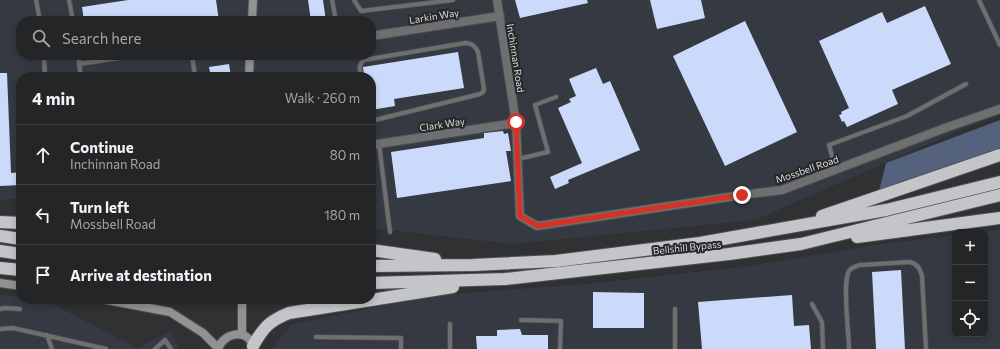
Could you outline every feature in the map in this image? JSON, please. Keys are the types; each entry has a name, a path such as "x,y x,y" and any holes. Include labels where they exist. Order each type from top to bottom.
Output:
{"highway":[{"path":"783,229 1000,155"},
{"name":"Bellshill Bypass","path":"376,266 473,265 556,261 700,243 886,210 1000,182"},
{"name":"Bellshill Bypass","path":"376,282 505,279 729,254 801,244 1000,195"},
{"path":"801,244 1000,218"},
{"path":"0,222 16,223"},
{"path":"0,236 16,238"},
{"path":"0,251 16,253"},
{"path":"376,251 473,265"},
{"path":"0,268 16,270"},
{"path":"376,299 505,279"},
{"path":"253,347 267,325 276,318 289,313 346,304"}],"street":[{"path":"252,0 252,16"},
{"name":"Inchinnan Road","path":"497,0 516,122 520,216"},
{"name":"Larkin Way","path":"376,35 500,16"},
{"path":"249,72 250,60"},
{"name":"Mossbell Road","path":"520,216 538,226 782,190 945,128 1000,109"},
{"name":"Clark Way","path":"376,145 516,122"},
{"path":"0,283 16,285"},
{"path":"128,304 170,312 204,333 218,349"},
{"path":"242,304 242,335"},
{"path":"218,349 220,342 227,336 233,334 242,335 247,338 253,347"}],"lane":[{"path":"36,0 39,16"},
{"path":"69,0 72,16"},
{"path":"332,0 335,16"},
{"path":"354,0 361,11 453,0"},
{"path":"979,0 1000,45"},
{"path":"376,58 471,43 478,52 484,89 480,94 376,120"},
{"path":"44,60 46,72"},
{"path":"79,60 80,72"},
{"path":"79,64 105,60"},
{"path":"193,60 194,72"},
{"path":"360,72 361,62 364,60"},
{"path":"836,170 829,145 907,116 966,84"},
{"path":"517,159 548,152 535,106 556,97"},
{"path":"376,151 390,232"},
{"path":"849,349 846,287 849,272 853,267 860,265 910,262 917,265 922,276 926,349"},
{"path":"812,304 822,322 823,349"},
{"path":"0,310 5,308 20,309"},
{"path":"674,310 675,349"},
{"path":"521,320 561,321 560,349"},
{"path":"450,324 450,349"},
{"path":"0,329 13,328 106,349"},
{"path":"47,335 52,349"},
{"path":"316,337 402,338 401,349"},
{"path":"155,349 165,340 171,349"}],"shaded area":[{"path":"0,0 1000,0 1000,115 967,127 755,220 512,244 376,229 376,72 16,72 16,198 0,200"},
{"path":"1000,120 1000,150 879,191 886,163"},
{"path":"1000,229 1000,349 271,349 292,324 437,295 587,284 742,267 876,245 952,235 952,337 988,337 988,230"},
{"path":"0,295 16,297 16,304 53,304 137,348 171,331 180,349 0,349"}],"building":[{"path":"128,0 216,0 218,16 83,16 82,7"},
{"path":"308,0 323,0 325,16 310,16"},
{"path":"515,0 587,0 588,3 520,18"},
{"path":"650,0 701,0 705,18 657,29"},
{"path":"925,6 951,64 892,90 898,104 847,127 844,121 842,122 839,115 842,114 841,112 849,108 819,41 882,12 887,23"},
{"path":"745,21 797,132 725,166 673,56"},
{"path":"458,52 464,88 394,99 395,106 376,109 376,72 364,72 363,67"},
{"path":"229,64 230,72 210,72 209,67"},
{"path":"596,68 603,84 610,81 640,150 568,180 569,183 555,189 550,177 582,163 558,108 571,102 569,99 576,96 569,79"},
{"path":"0,73 7,73 11,173 16,172 16,185 0,186"},
{"path":"503,131 504,134 508,133 511,151 506,151 511,181 397,198 391,152 484,138 484,133"},
{"path":"901,270 905,349 876,349 872,272"},
{"path":"593,292 644,293 644,328 593,328"},
{"path":"792,295 794,326 809,325 811,349 702,349 698,302"},
{"path":"520,329 522,335 548,335 548,349 477,349 476,336 497,336 497,330"}],"route":[{"path":"516,122 520,216 538,226 742,195"}]}
